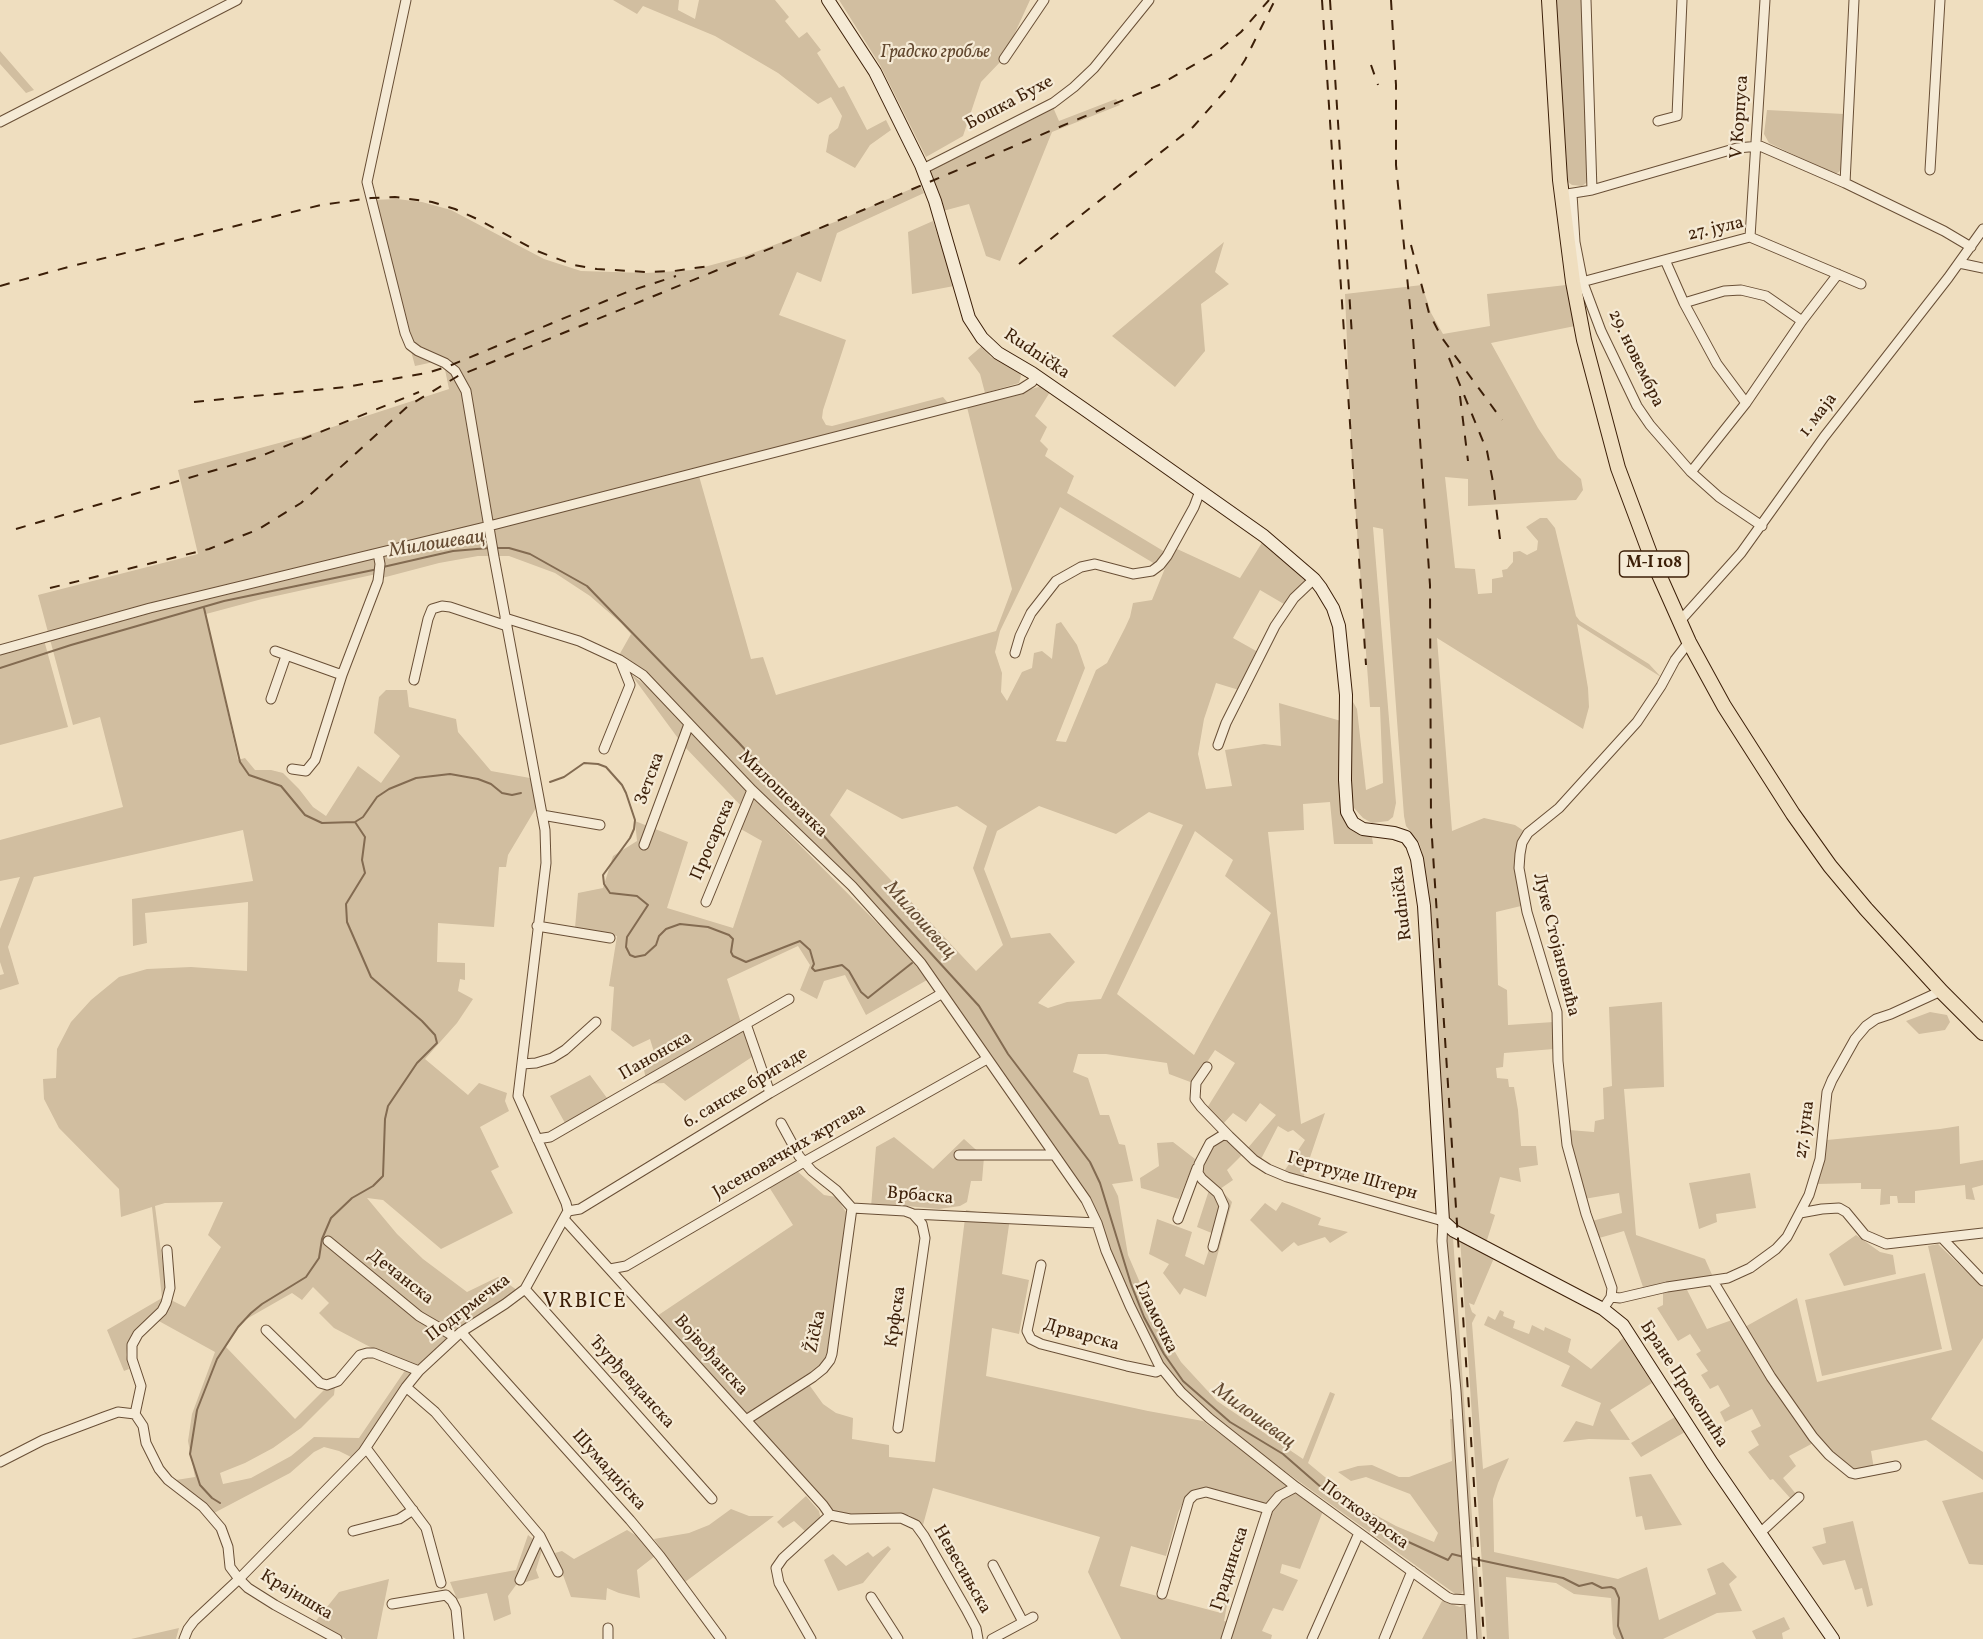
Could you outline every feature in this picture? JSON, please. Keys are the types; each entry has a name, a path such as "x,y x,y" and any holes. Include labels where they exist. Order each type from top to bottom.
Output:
{"main road":[{"name":"M-I 108","path":"1549,0 1567,195 1584,340 1618,468 1652,559 1689,642 1724,706 1830,866 1899,947 1983,1033"}],"street":[{"path":"0,122 237,0"},
{"path":"406,0 367,182 410,345 445,363 455,371 466,391 494,557 545,830 546,864 518,1096 566,1203 566,1215"},
{"name":"Rudnička","path":"828,0 875,72 923,169 973,325 991,348 1035,376 1264,536 1314,579 1332,608 1341,634 1346,694 1345,780 1348,816 1353,823 1363,829 1406,837 1417,859 1425,928 1443,1221"},
{"path":"1004,59 1044,0"},
{"name":"Бошка Бухе","path":"923,169 1053,103 1100,62 1149,0"},
{"path":"1586,0 1592,190"},
{"path":"1658,121 1677,116 1682,0"},
{"name":"V Корпуса","path":"1750,237 1765,0"},
{"path":"1845,183 1854,0"},
{"path":"1930,170 1940,0"},
{"path":"1567,195 1592,190 1737,148 1757,146 1845,183 1944,231 1971,247"},
{"name":"1. маја","path":"1680,621 1762,526 1824,437 1983,229"},
{"name":"27. јула","path":"1578,283 1750,237 1861,284"},
{"path":"1665,260 1684,303 1717,364 1746,402"},
{"path":"1959,263 1983,268"},
{"path":"1691,472 1746,402 1802,321 1838,274"},
{"name":"29. новембра","path":"1578,283 1636,406 1650,425 1691,472 1719,496 1762,526"},
{"path":"1684,303 1724,291 1741,290 1766,296 1802,321"},
{"path":"0,650 150,608 489,526 1021,389 1032,382 1035,376"},
{"path":"1015,653 1031,613 1056,581 1081,567 1095,564 1133,574 1152,572 1160,565 1194,507 1200,491"},
{"path":"292,769 306,771 315,760 342,675 379,575 378,553"},
{"path":"1218,745 1226,723 1275,626 1294,598 1314,579"},
{"name":"Милошевачка","path":"414,680 428,620 432,609 437,606 450,607 579,641 620,660 643,675 752,790 852,886 921,963 987,1059"},
{"name":"Луке Стојановића","path":"1611,1297 1610,1278 1586,1214 1567,1144 1558,1061 1557,1012 1527,912 1519,868 1520,854 1522,843 1528,833 1559,808 1637,722 1689,642"},
{"path":"275,651 342,675"},
{"path":"271,699 286,656"},
{"path":"620,660 630,685"},
{"path":"604,749 630,685 643,675"},
{"name":"Зетска","path":"644,845 689,723"},
{"name":"Просарска","path":"706,902 752,790"},
{"path":"542,815 600,825"},
{"path":"537,926 610,938"},
{"name":"27. јуна","path":"1611,1297 1620,1298 1667,1287 1728,1278 1763,1260 1787,1237 1816,1176 1827,1092 1855,1040 1866,1026 1876,1019 1941,991"},
{"name":"6. санске бригаде","path":"566,1215 580,1209 771,1093 941,994"},
{"name":"Панонска","path":"537,1139 550,1137 789,999"},
{"path":"522,1064 552,1058 565,1050 596,1022"},
{"path":"746,1024 771,1093"},
{"name":"Гламочка","path":"987,1059 1086,1200 1130,1306 1153,1356 1162,1369 1181,1392 1209,1418 1296,1487"},
{"name":"Јасеновачких жртава","path":"610,1269 626,1266 987,1059"},
{"name":"Гертруде Штерн","path":"1207,1067 1196,1083 1195,1099 1254,1160 1278,1173 1443,1221"},
{"path":"781,1123 804,1162 821,1180 836,1190 852,1208"},
{"path":"1178,1219 1199,1164 1210,1143 1223,1135 1229,1136"},
{"path":"959,1155 1054,1155"},
{"path":"1199,1164 1198,1173 1218,1192 1224,1206 1213,1248"},
{"name":"Врбаска","path":"852,1208 905,1211 913,1214 1097,1223"},
{"name":"Žička","path":"746,1420 813,1377 830,1360 852,1208"},
{"path":"1800,1213 1839,1208 1846,1212 1865,1235 1886,1244 1983,1233"},
{"name":"Крфска","path":"898,1428 925,1238 922,1224 913,1214"},
{"name":"Војвођанска","path":"566,1215 610,1269 830,1515"},
{"name":"Подгрмечка","path":"184,1639 194,1621 239,1579 366,1448 419,1371 458,1335 525,1288 566,1215"},
{"path":"1443,1221 1442,1241 1451,1328 1472,1639"},
{"name":"Бране Прокопића","path":"1443,1221 1457,1233 1603,1309 1623,1325 1712,1463 1833,1639"},
{"path":"1942,1238 1983,1281"},
{"name":"Дечанска","path":"328,1241 419,1316 458,1335"},
{"path":"167,1250 170,1288 166,1303 162,1311 138,1334 132,1345 132,1359 141,1386 135,1414 143,1426 146,1443 159,1469 203,1507 221,1528 228,1547 230,1567 239,1579"},
{"name":"Дрварска","path":"1041,1265 1027,1330 1031,1339 1127,1366 1156,1372 1162,1369"},
{"path":"1713,1281 1771,1377 1813,1437 1829,1455 1855,1474 1896,1466"},
{"name":"Ђурђевданска","path":"525,1288 712,1499"},
{"path":"1603,1309 1611,1297"},
{"path":"266,1330 320,1383 327,1385 338,1381 360,1355 367,1353 374,1353 419,1371"},
{"name":"Шумадијска","path":"458,1335 630,1520 721,1639"},
{"path":"406,1387 435,1412 540,1536 558,1572"},
{"path":"0,1462 43,1440 118,1412 135,1414"},
{"path":"366,1448 426,1528 441,1583"},
{"name":"Поткозарска","path":"1268,1509 1279,1496 1296,1487 1447,1597 1469,1600"},
{"path":"1162,1594 1189,1500 1206,1492 1268,1509"},
{"path":"1760,1533 1799,1497"},
{"name":"Градинска","path":"1226,1639 1268,1509"},
{"path":"353,1531 399,1519 413,1510"},
{"path":"811,1639 779,1583 776,1568 783,1558 830,1515"},
{"name":"Невесињска","path":"830,1515 842,1519 892,1517 909,1521 916,1526 966,1609 978,1639"},
{"path":"1312,1639 1359,1533"},
{"path":"520,1580 540,1536"},
{"path":"993,1565 1023,1622"},
{"path":"1384,1639 1412,1571"},
{"name":"Крајишка","path":"239,1579 248,1588 274,1605 337,1639"},
{"path":"392,1604 446,1595 452,1600 456,1609 459,1639"},
{"path":"871,1597 898,1639"},
{"path":"992,1639 1033,1617"},
{"path":"608,1628 608,1639"}],"green space":[{"path":"613,0 679,0 678,10 695,19 699,0 775,0 789,17 785,21 799,38 807,32 821,50 817,53 839,88 844,86 867,130 886,120 891,130 870,145 855,168 826,152 829,135 838,128 842,116 831,97 818,104 778,73 715,36 643,6 637,14"},
{"name":"Градско гробље","path":"839,0 1030,0 1003,59 981,82 963,136 926,157 880,65"},
{"path":"1556,0 1583,0 1589,174 1586,183 1582,186 1568,182"},
{"path":"0,51 34,90 26,93 0,64"},
{"path":"1116,99 1120,105 1052,132 1000,261 986,256 969,204 943,211 928,174 941,162 1052,105 1059,121"},
{"path":"1767,110 1844,114 1842,167 1839,172 1835,174 1769,143 1764,134"},
{"path":"920,185 924,193 837,233 821,282 797,272 779,315 846,340 823,410 822,418 826,425 832,426 943,397 948,403 691,469 693,478 699,476 751,659 763,657 776,695 996,631 1012,589 967,407 1042,386 1050,392 1035,416 1047,427 1040,441 1048,449 1045,456 1074,476 1067,493 1165,552 1155,564 1060,507 1000,631 995,652 1002,673 1001,692 1007,701 1022,672 1032,668 1034,653 1042,651 1052,659 1056,624 1061,622 1077,645 1085,668 1056,741 1066,742 1096,670 1107,663 1130,617 1133,603 1152,600 1175,548 1240,578 1263,541 1312,584 1289,607 1260,590 1233,638 1258,652 1239,690 1216,683 1204,719 1198,754 1206,789 1232,786 1225,750 1264,744 1281,746 1279,703 1341,721 1348,824 1354,831 1372,837 1373,844 1334,844 1330,802 1303,804 1304,830 1268,832 1301,1124 1325,1113 1303,1178 1283,1173 1305,1140 1293,1130 1288,1132 1278,1126 1261,1159 1247,1149 1276,1115 1260,1103 1246,1122 1233,1113 1223,1124 1207,1108 1235,1063 1215,1050 1193,1083 1169,1074 1167,1063 1106,1054 1078,1054 1073,1072 1088,1078 1100,1115 1109,1115 1119,1144 1125,1145 1133,1181 1112,1184 1118,1196 1128,1255 1157,1322 1181,1362 1217,1401 1303,1459 1330,1392 1335,1394 1308,1463 1361,1507 1396,1526 1434,1542 1438,1533 1410,1494 1366,1477 1351,1481 1338,1472 1358,1466 1372,1465 1399,1477 1409,1477 1452,1461 1450,1419 1455,1419 1464,1588 1458,1596 1218,1423 1183,1391 1158,1359 1135,1314 1099,1218 928,970 839,874 618,657 631,634 621,623 590,596 555,573 509,556 478,556 439,563 382,578 381,573 262,599 206,614 238,760 245,758 255,770 283,773 313,807 326,816 358,766 381,783 400,756 374,733 379,697 386,690 407,690 409,707 456,719 458,732 491,771 530,778 534,787 536,808 508,855 506,867 499,867 494,927 438,923 437,962 465,963 465,980 460,979 458,991 473,999 457,1023 425,1059 468,1095 479,1083 507,1093 505,1101 509,1111 480,1127 499,1167 491,1171 513,1213 441,1249 383,1200 367,1198 397,1234 423,1259 467,1292 498,1277 517,1290 506,1299 491,1306 480,1316 464,1324 417,1367 372,1348 334,1328 319,1313 329,1303 313,1287 302,1300 292,1293 243,1321 226,1347 295,1419 328,1386 335,1386 334,1395 301,1428 273,1448 220,1473 223,1484 251,1478 291,1456 314,1437 359,1438 406,1369 413,1372 353,1458 324,1447 314,1452 290,1473 214,1513 176,1480 195,1477 188,1441 192,1414 215,1352 157,1320 171,1300 185,1307 221,1247 208,1235 223,1202 165,1203 155,1206 167,1297 156,1314 142,1323 128,1342 126,1355 129,1369 124,1371 107,1330 162,1298 152,1207 121,1217 119,1189 59,1128 44,1099 43,1079 56,1078 57,1049 71,1022 91,1000 119,977 147,969 191,967 247,971 248,902 145,913 147,943 133,946 132,899 253,881 243,830 34,877 8,947 19,984 0,990 0,975 4,974 0,962 0,929 20,877 0,881 0,840 123,807 100,717 73,725 38,595 198,554 178,470 305,436 449,389 443,360 415,366 371,200 397,199 422,202 451,210 544,259 581,271 646,273 693,270 745,256 840,220","holes":["847,789 902,819 957,806 987,826 973,868 1003,945 976,971 830,815","1039,806 1116,834 1149,812 1183,825 1101,999 1067,1002 1048,1008 1038,1003 1075,962 1050,933 1011,938 984,869 997,831","1195,831 1233,860 1225,876 1271,913 1194,1055 1117,994"]},
{"path":"933,221 954,286 912,294 908,232"},
{"path":"1224,242 1215,272 1229,284 1201,304 1205,351 1175,387 1112,336"},
{"path":"1422,285 1431,313 1443,334 1490,326 1487,294 1566,285 1575,326 1491,343 1538,428 1558,458 1581,479 1583,490 1576,500 1468,506 1468,479 1445,477 1455,568 1475,569 1478,594 1492,593 1492,579 1503,577 1502,570 1507,569 1513,562 1513,552 1520,551 1527,555 1537,550 1538,541 1526,527 1540,518 1547,518 1555,528 1576,616 1580,621 1649,664 1661,677 1577,624 1588,688 1589,707 1583,729 1437,638 1452,831 1484,818 1515,825 1524,831 1515,871 1521,906 1496,912 1498,985 1507,990 1508,1025 1554,1022 1554,1049 1504,1053 1503,1067 1496,1068 1497,1078 1508,1079 1509,1087 1514,1087 1521,1146 1536,1146 1538,1165 1519,1168 1521,1182 1500,1177 1490,1213 1495,1215 1486,1243 1449,1223 1422,852 1419,842 1406,826 1404,816 1383,529 1373,527 1396,803 1393,817 1388,821 1372,823 1363,818 1354,808 1351,786 1349,695 1357,709 1366,790 1383,783 1380,707 1370,707 1352,462 1345,294"},
{"path":"982,346 991,357 1019,372 1021,376 1019,383 985,393 980,374 968,358"},
{"path":"44,640 68,727 0,745 0,653"},
{"path":"630,673 646,686 879,925 927,980 866,1015 845,975 824,981 817,999 800,990 810,965 798,946 727,979 752,1057 685,1101 664,1083 647,1084 644,1070 657,1062 650,1039 633,1047 611,1030 614,987 609,986 617,936 575,928 578,893 603,888 613,856 637,841 635,821 688,842 667,908 733,928 762,841 739,828 746,811 683,745"},
{"path":"1662,1002 1664,1087 1624,1089 1636,1235 1705,1259 1713,1277 1643,1287 1624,1231 1599,1238 1592,1221 1622,1213 1619,1193 1584,1199 1569,1130 1594,1132 1595,1121 1604,1119 1603,1088 1612,1086 1609,1007"},
{"path":"1930,1012 1947,1015 1950,1022 1945,1030 1919,1034 1906,1021"},
{"path":"590,1075 607,1098 565,1123 550,1096"},
{"path":"1959,1126 1960,1164 1983,1160 1983,1185 1972,1188 1975,1200 1966,1199 1965,1185 1915,1191 1915,1203 1898,1203 1897,1196 1890,1196 1890,1204 1880,1205 1881,1189 1861,1189 1861,1183 1816,1184 1827,1140"},
{"path":"894,1137 933,1169 964,1139 984,1157 982,1181 971,1181 967,1202 960,1206 939,1209 907,1206 871,1207 876,1147"},
{"path":"1222,1139 1230,1140 1243,1154 1227,1170 1233,1180 1220,1189 1232,1202 1206,1297 1184,1288 1180,1295 1163,1273 1169,1264 1149,1254 1157,1219 1192,1232 1185,1256 1204,1265 1214,1234 1197,1227 1211,1184 1201,1169 1212,1145"},
{"path":"1173,1142 1195,1159 1179,1199 1141,1188 1140,1178 1159,1166 1157,1143"},
{"path":"796,1170 824,1195 836,1197 848,1215 827,1356 822,1364 805,1379 823,1404 836,1413 853,1418 852,1439 889,1445 889,1457 935,1462 966,1210 1010,1218 1002,1274 1029,1280 1019,1334 992,1328 986,1376 1203,1421 1323,1511 1300,1569 1282,1564 1280,1573 1298,1580 1283,1611 1273,1608 1262,1631 1272,1635 1271,1639 1121,1639 1088,1572 1100,1537 933,1488 923,1525 909,1515 882,1514 848,1518 836,1515 654,1318 793,1225 769,1187","holes":["1193,1493 1268,1512 1235,1624 1224,1621 1229,1594 1226,1593 1221,1613 1120,1586 1131,1546 1166,1556 1178,1513 1184,1500"]},
{"path":"1750,1173 1756,1208 1716,1214 1717,1222 1699,1229 1689,1183"},
{"path":"1282,1202 1321,1218 1318,1225 1348,1232 1330,1243 1325,1237 1298,1246 1294,1242 1282,1252 1250,1220 1265,1203 1276,1211"},
{"path":"1444,1235 1453,1237 1474,1547 1470,1547 1453,1302 1446,1264"},
{"path":"1856,1235 1880,1252 1893,1255 1896,1274 1844,1286 1829,1254"},
{"path":"1460,1238 1494,1258 1474,1305 1469,1303 1472,1312 1476,1315 1472,1323 1483,1469 1509,1458 1493,1499 1494,1552 1618,1579 1647,1567 1659,1620 1716,1594 1707,1569 1723,1562 1737,1577 1729,1584 1742,1611 1717,1613 1663,1639 1616,1639 1613,1634 1611,1598 1574,1594 1556,1583 1506,1577 1509,1639 1487,1639"},
{"path":"1938,1244 1983,1288 1983,1338 1931,1419 1983,1452 1983,1480 1926,1440 1871,1451 1874,1469 1850,1470 1805,1422 1743,1328 1797,1298 1817,1382 1952,1350 1928,1246"},
{"path":"1925,1273 1942,1349 1822,1376 1805,1300"},
{"path":"1686,1288 1707,1329 1732,1320 1815,1442 1789,1456 1796,1466 1783,1478 1796,1494 1791,1499 1773,1479 1770,1480 1748,1452 1759,1445 1751,1431 1761,1426 1752,1409 1725,1422 1720,1412 1730,1406 1718,1385 1710,1389 1701,1375 1708,1371 1696,1354 1701,1351 1690,1334 1678,1341 1657,1308 1663,1305 1663,1291"},
{"path":"1500,1310 1504,1312 1503,1316 1515,1321 1513,1328 1529,1334 1532,1325 1544,1331 1545,1327 1571,1339 1568,1352 1591,1369 1623,1338 1652,1383 1610,1410 1630,1440 1589,1439 1563,1442 1576,1421 1593,1426 1601,1403 1561,1386 1570,1366 1484,1325 1488,1316 1495,1320"},
{"path":"1675,1417 1685,1432 1641,1457 1631,1443"},
{"path":"1651,1474 1682,1525 1645,1530 1642,1516 1636,1517 1629,1477"},
{"path":"1983,1492 1983,1565 1969,1564 1942,1501"},
{"path":"806,1496 819,1511 821,1520 807,1533 794,1521 783,1528 777,1522"},
{"path":"731,1509 749,1516 774,1516 685,1582 654,1539 689,1533 709,1525"},
{"path":"1853,1521 1873,1605 1867,1607 1862,1588 1855,1590 1845,1560 1823,1565 1812,1547 1826,1543 1823,1528"},
{"path":"627,1530 640,1538 655,1556 637,1570 640,1598 607,1588 606,1600 571,1597 555,1553 562,1551 574,1559"},
{"path":"528,1535 543,1547 536,1570 539,1578 516,1585 508,1596 511,1614 494,1621 487,1593 457,1599 450,1582 516,1570"},
{"path":"888,1546 891,1549 863,1583 838,1591 824,1560 833,1554 846,1566 868,1552 873,1557"},
{"path":"1471,1566 1477,1567 1482,1639 1422,1639 1442,1601 1460,1607 1467,1604"},
{"path":"389,1579 377,1639 346,1639 315,1622 339,1592"},
{"path":"1784,1617 1790,1629 1782,1633 1783,1639 1756,1639 1752,1631"},
{"path":"179,1628 176,1639 131,1639"}],"waterway":[{"name":"Милошевац","path":"383,567 453,551 489,548"},
{"name":"Милошевац","path":"495,548 509,548 530,554 587,586 739,743 979,1006 1008,1054 1090,1162 1100,1183 1131,1284 1144,1317 1164,1354 1183,1381 1230,1422 1283,1454 1330,1495 1359,1515 1402,1539 1448,1560 1452,1554 1464,1557"},
{"name":"Милошевац","path":"0,668 224,601 378,569"},
{"path":"204,608 240,762 249,775 281,786 305,815 322,823 355,822 363,817 377,797 389,789 416,778 450,774 478,779 491,784 502,793 512,795 521,793"},
{"path":"550,782 564,777 584,763 598,764 606,767 626,793 635,820 634,829 603,875 604,884 610,893 637,896 648,905 627,937 626,947 630,955 635,957 645,955 656,945 659,936 666,929 680,924 708,927 729,935 733,939 731,952 733,956 746,962 800,941 810,950 814,964 812,968 815,971 842,965 868,998 912,963"},
{"path":"220,1503 200,1485 190,1454 197,1410 217,1359 238,1327 251,1313 306,1277 319,1258 322,1239 331,1218 352,1198 373,1186 383,1176 385,1119 388,1106 417,1063 437,1043 435,1035 422,1021 371,977 347,922 346,904 365,873 362,860 365,837 355,822"},
{"name":"Милошевац","path":"1470,1558 1563,1578 1579,1586 1592,1583 1602,1588 1615,1589 1619,1598 1618,1626 1623,1639"}],"railway":[{"path":"50,588 209,549 259,529 301,503 408,406 458,376 818,229 1159,85 1218,51 1241,32 1269,0"},
{"path":"1019,264 1193,127 1225,91 1245,60 1275,0"},
{"path":"1322,0 1366,665"},
{"path":"1330,0 1352,336"},
{"path":"1391,0 1396,85 1396,165 1413,337 1430,585 1431,823 1484,1639"},
{"path":"1371,65 1378,85"},
{"path":"0,286 321,205 395,197 432,202 455,209 537,251 574,265 646,272 709,266"},
{"path":"1411,245 1429,313 1442,338 1502,420"},
{"path":"194,402 346,387 427,373 627,292 676,276"},
{"path":"1449,358 1487,451 1500,539"},
{"path":"16,529 256,458 419,392"},
{"path":"1460,396 1468,461"}],"district":[{"name":"VRBICE","path":"585,1303"}]}
